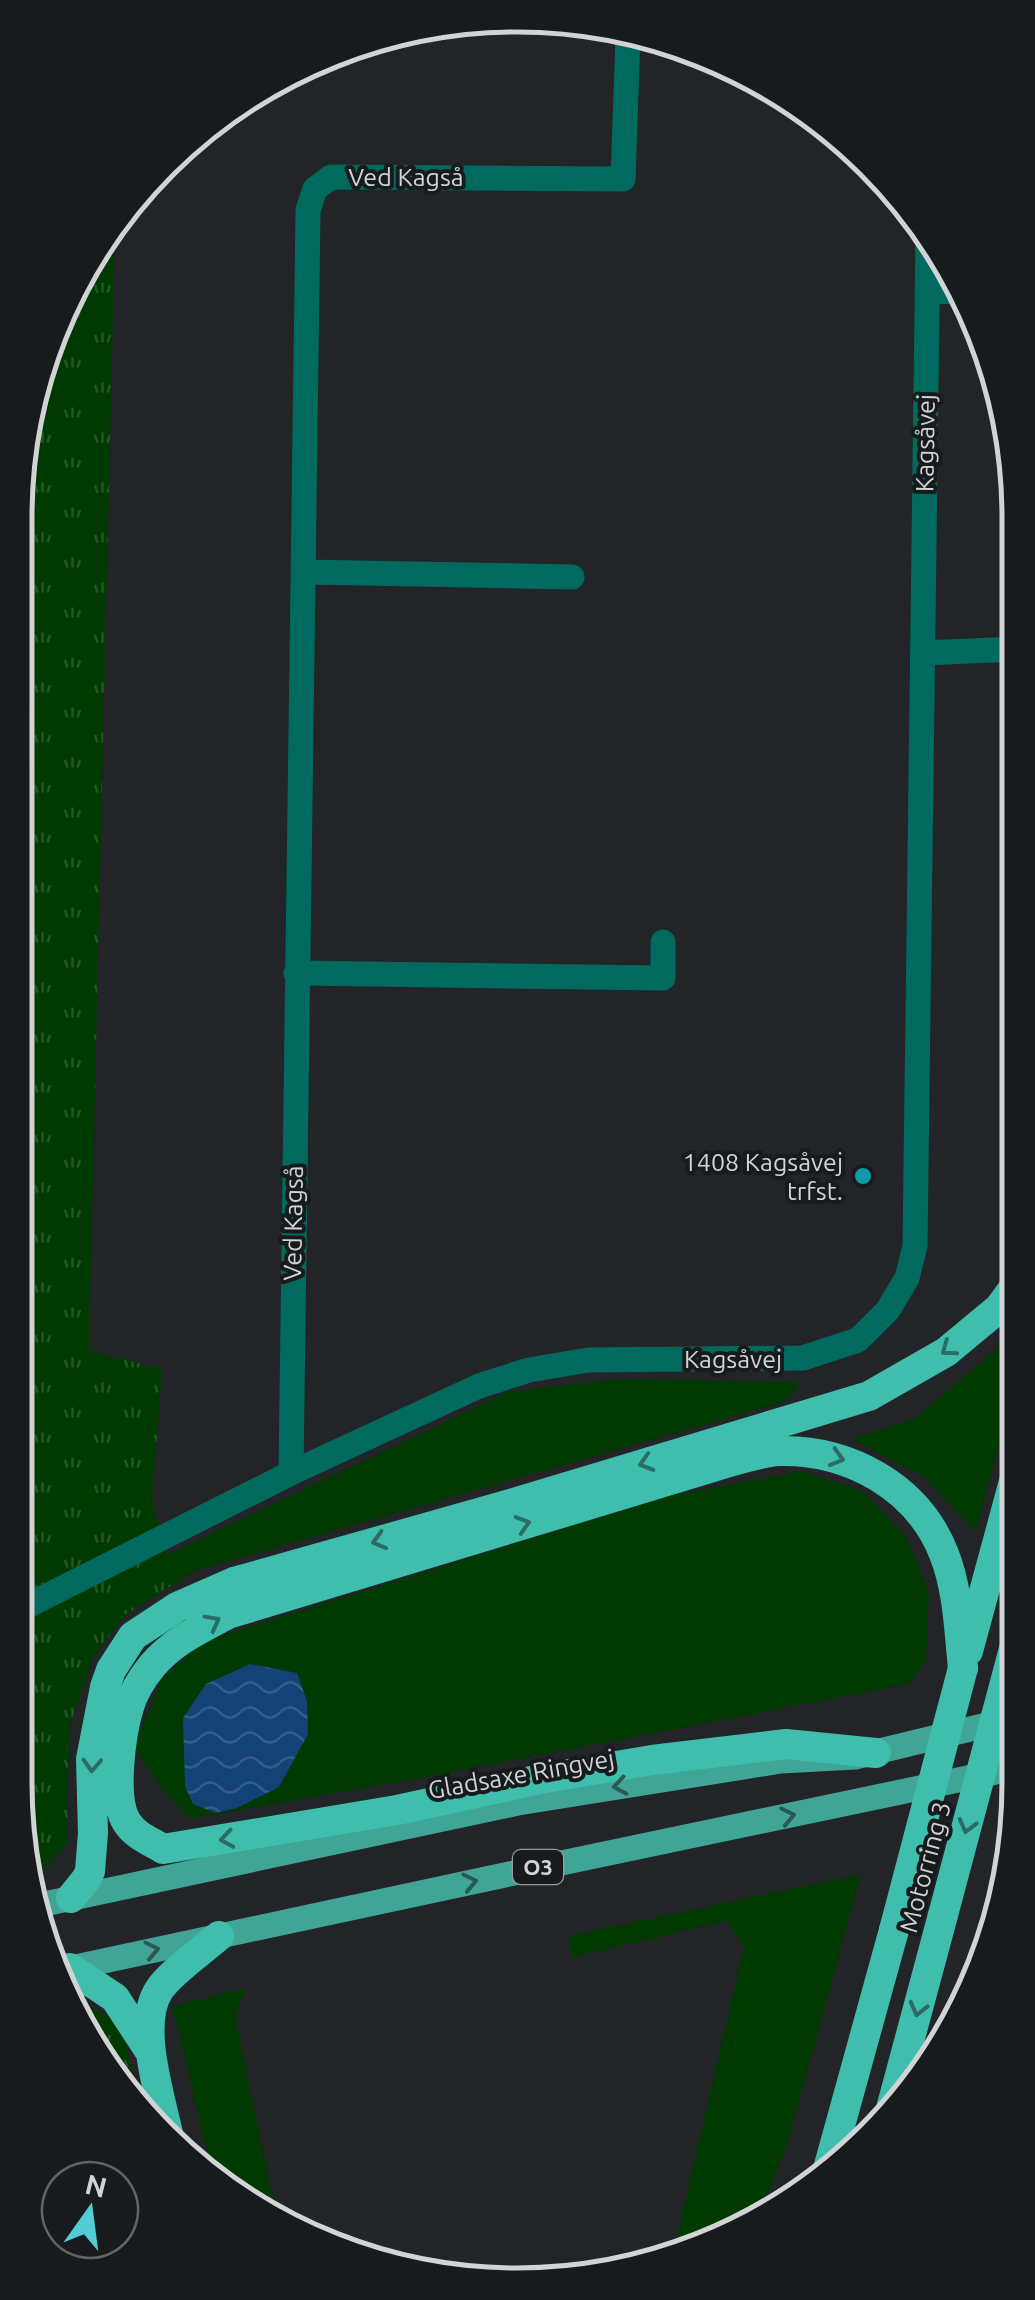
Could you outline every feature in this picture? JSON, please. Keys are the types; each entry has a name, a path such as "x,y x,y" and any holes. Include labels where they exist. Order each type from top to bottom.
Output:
{"highway":[{"path":"71,1898 90,1871 91,1759 104,1688 133,1636 176,1607 234,1582 869,1396 946,1352 1002,1304"},
{"path":"876,1752 786,1744 652,1760 397,1810 163,1849 136,1833 125,1821 119,1802 120,1756 130,1704 150,1668 177,1641 228,1614 774,1451 817,1452 858,1464 894,1486 924,1517 944,1553 955,1594 963,1668"},
{"path":"833,2150 1002,1525"},
{"name":"Motorring 3","path":"898,2083 1002,1697"},
{"path":"165,2114 150,2050 154,2002 161,1987 219,1936"},
{"path":"72,1975 115,1998 150,2050"},
{"path":"821,2160 841,2122"}],"main road":[{"name":"Gladsaxe Ringvej","path":"48,1903 518,1803 781,1761 856,1758 1002,1721"},
{"name":"O3","path":"69,1969 1002,1772"}],"street":[{"name":"Ved Kagså","path":"291,1474 308,210 315,190 331,177 623,179 628,46"},
{"name":"Kagsåvej","path":"32,1604 291,1474 479,1386 529,1370 588,1360 803,1358 858,1340 888,1310 908,1278 915,1246 928,258"},
{"path":"927,291 946,292"},
{"path":"304,572 572,577"},
{"path":"922,653 1002,650"},
{"path":"296,973 663,978 664,942"}],"green space":[{"path":"115,247 89,1351 162,1369 152,1502 172,1585 125,1615 92,1659 69,1728 67,1844 41,1871 32,1782 32,518 42,423 58,362 83,303"},
{"path":"1002,1344 1002,1430 976,1532 924,1477 851,1439 914,1419"},
{"path":"618,1379 800,1382 786,1401 197,1570 125,1615 92,1659 69,1728 67,1844 41,1871 42,1619 127,1574 508,1392"},
{"path":"803,1471 863,1492 907,1538 929,1593 926,1660 909,1684 189,1819 160,1786 134,1747 161,1680 203,1641 669,1496"},
{"path":"861,1874 790,2135 766,2199 676,2241 744,1947 727,1921 573,1957 568,1936"},
{"path":"245,1988 235,2018 274,2202 208,2155 172,2006"},
{"path":"95,2009 123,2027 132,2077 114,2052 90,2010"}],"water":[{"path":"250,1664 297,1673 307,1701 308,1734 279,1787 237,1808 215,1813 193,1804 185,1786 183,1718 206,1684"}],"place":[{"name":"1408 Kagsåvej trfst.","path":"863,1176"}]}
